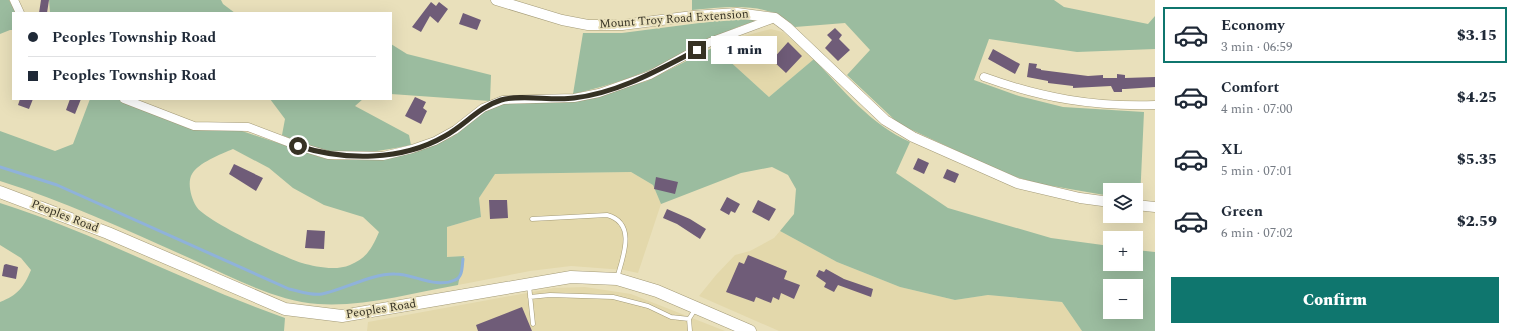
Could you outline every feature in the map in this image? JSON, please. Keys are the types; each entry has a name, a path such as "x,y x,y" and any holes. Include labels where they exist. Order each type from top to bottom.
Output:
{"main road":[{"name":"Peoples Road","path":"0,192 108,233 285,309 323,315 342,316 571,277 617,279 657,291 750,331"}],"street":[{"path":"14,0 20,12"},
{"name":"Mount Troy Road Extension","path":"496,0 562,20 588,25 622,25 693,16 737,13 775,18"},
{"path":"127,100 194,126 248,128 328,155 383,156 418,147 440,138 483,108 503,100 574,98 599,93 650,75 710,42 775,18 792,32 885,120 908,134 1017,184 1080,198 1103,201"},
{"path":"984,77 1023,91 1064,100 1120,106 1155,105"},
{"path":"1143,206 1155,207"}],"lane":[{"path":"532,219 607,215 618,220 625,228 626,232 624,254 617,279"},
{"path":"529,283 533,324"},
{"path":"530,296 550,294 613,297 648,306 672,317 689,319"},
{"path":"690,331 689,319 696,308"}],"shaded area":[{"path":"771,29 783,32 814,59 769,97 714,47 729,40"},
{"path":"631,172 653,185 661,204 638,273 624,270 571,266 530,271 458,285 464,256 447,257 447,227 481,217 479,198 494,174"},
{"path":"780,231 837,262 900,287 955,300 988,295 1062,302 1082,331 779,331 699,296 735,255 750,251 774,238"},
{"path":"585,287 631,294 725,331 367,331 368,322 554,288"}],"green space":[{"path":"0,0 9,0 15,12 12,12 12,30 0,34"},
{"path":"49,0 221,0 223,4 234,12 50,12"},
{"path":"692,0 1054,0 1064,7 1148,24 1155,16 1155,49 1077,52 989,39 974,80 1019,96 1063,107 1144,112 1141,183 1103,183 1103,195 1041,184 1016,177 899,124 847,75 870,50 845,23 795,27 784,18 760,9 733,7 692,10"},
{"path":"738,18 759,20 716,36 638,75 573,94 583,33 622,33"},
{"path":"392,45 407,54 491,75 490,101 392,94"},
{"path":"714,47 769,97 814,59 846,94 870,116 882,126 910,142 896,173 948,208 1051,238 1103,245 1103,271 1143,271 1143,251 1155,252 1155,331 1082,331 1062,302 988,295 955,300 900,287 837,262 780,231 794,214 796,189 788,175 772,167 741,173 661,204 653,185 631,172 495,174 479,198 481,217 447,227 447,257 464,256 458,285 388,299 335,304 302,302 271,294 99,218 50,198 0,181 0,131 55,151 73,144 90,100 119,100 194,130 242,131 323,158 336,160 385,158 439,143 452,137 485,111 498,105 515,102 554,103 584,100 647,81","holes":["233,149 269,168 293,188 324,205 363,217 379,232 374,243 365,256 350,265 339,268 320,267 293,260 245,238 202,212 196,206 191,194 190,181 192,174 199,166 216,156"]},
{"path":"271,100 362,100 355,106 409,135 411,145 377,151 354,153 319,150 282,135 285,119"},
{"path":"0,203 72,229 213,290 285,318 284,331 0,331 0,302 20,290 31,270 21,258 0,245"}],"building":[{"path":"41,0 49,0 47,12 39,12"},
{"path":"431,2 436,6 439,2 448,9 438,23 430,16 421,32 412,27"},
{"path":"463,13 481,20 477,30 459,24"},
{"path":"835,28 842,35 839,39 850,50 838,61 825,48 832,40 827,35"},
{"path":"788,42 802,56 786,73 772,60"},
{"path":"993,49 1020,64 1015,74 988,59"},
{"path":"1029,63 1037,64 1036,68 1041,70 1088,76 1103,75 1103,78 1117,78 1117,74 1125,75 1125,78 1155,77 1155,87 1122,89 1122,92 1114,92 1111,86 1073,88 1073,86 1048,83 1048,81 1027,77"},
{"path":"415,97 426,102 423,108 427,111 421,124 405,116"},
{"path":"20,100 33,100 29,109 18,105"},
{"path":"70,100 81,100 75,114 66,110"},
{"path":"918,158 929,163 924,174 913,169"},
{"path":"234,164 263,178 256,191 229,174"},
{"path":"947,169 959,174 955,183 943,178"},
{"path":"656,177 678,182 675,194 654,189"},
{"path":"727,197 740,204 735,213 731,211 729,215 720,210"},
{"path":"489,200 507,200 508,218 490,219"},
{"path":"758,200 776,209 769,221 752,212"},
{"path":"667,209 690,219 706,229 700,239 677,224 663,218"},
{"path":"307,230 325,231 324,249 305,248"},
{"path":"748,255 787,271 784,279 800,285 794,299 781,293 779,300 773,297 771,303 756,297 754,302 726,292 739,262 744,264"},
{"path":"6,264 18,267 16,279 2,276 4,265"},
{"path":"826,269 844,279 873,289 871,297 838,285 834,292 824,287 826,283 816,276 819,270 824,272"},
{"path":"522,307 532,331 478,331 476,325"}],"waterway":[{"path":"0,167 57,185 289,289 305,293 322,294 386,274 402,275 440,283 448,282 458,279 462,271 463,259"}],"route":[{"path":"298,146 328,155 383,156 401,152 423,146 445,136 483,108 491,104 503,100 574,98 599,93 650,75 697,50"}]}
